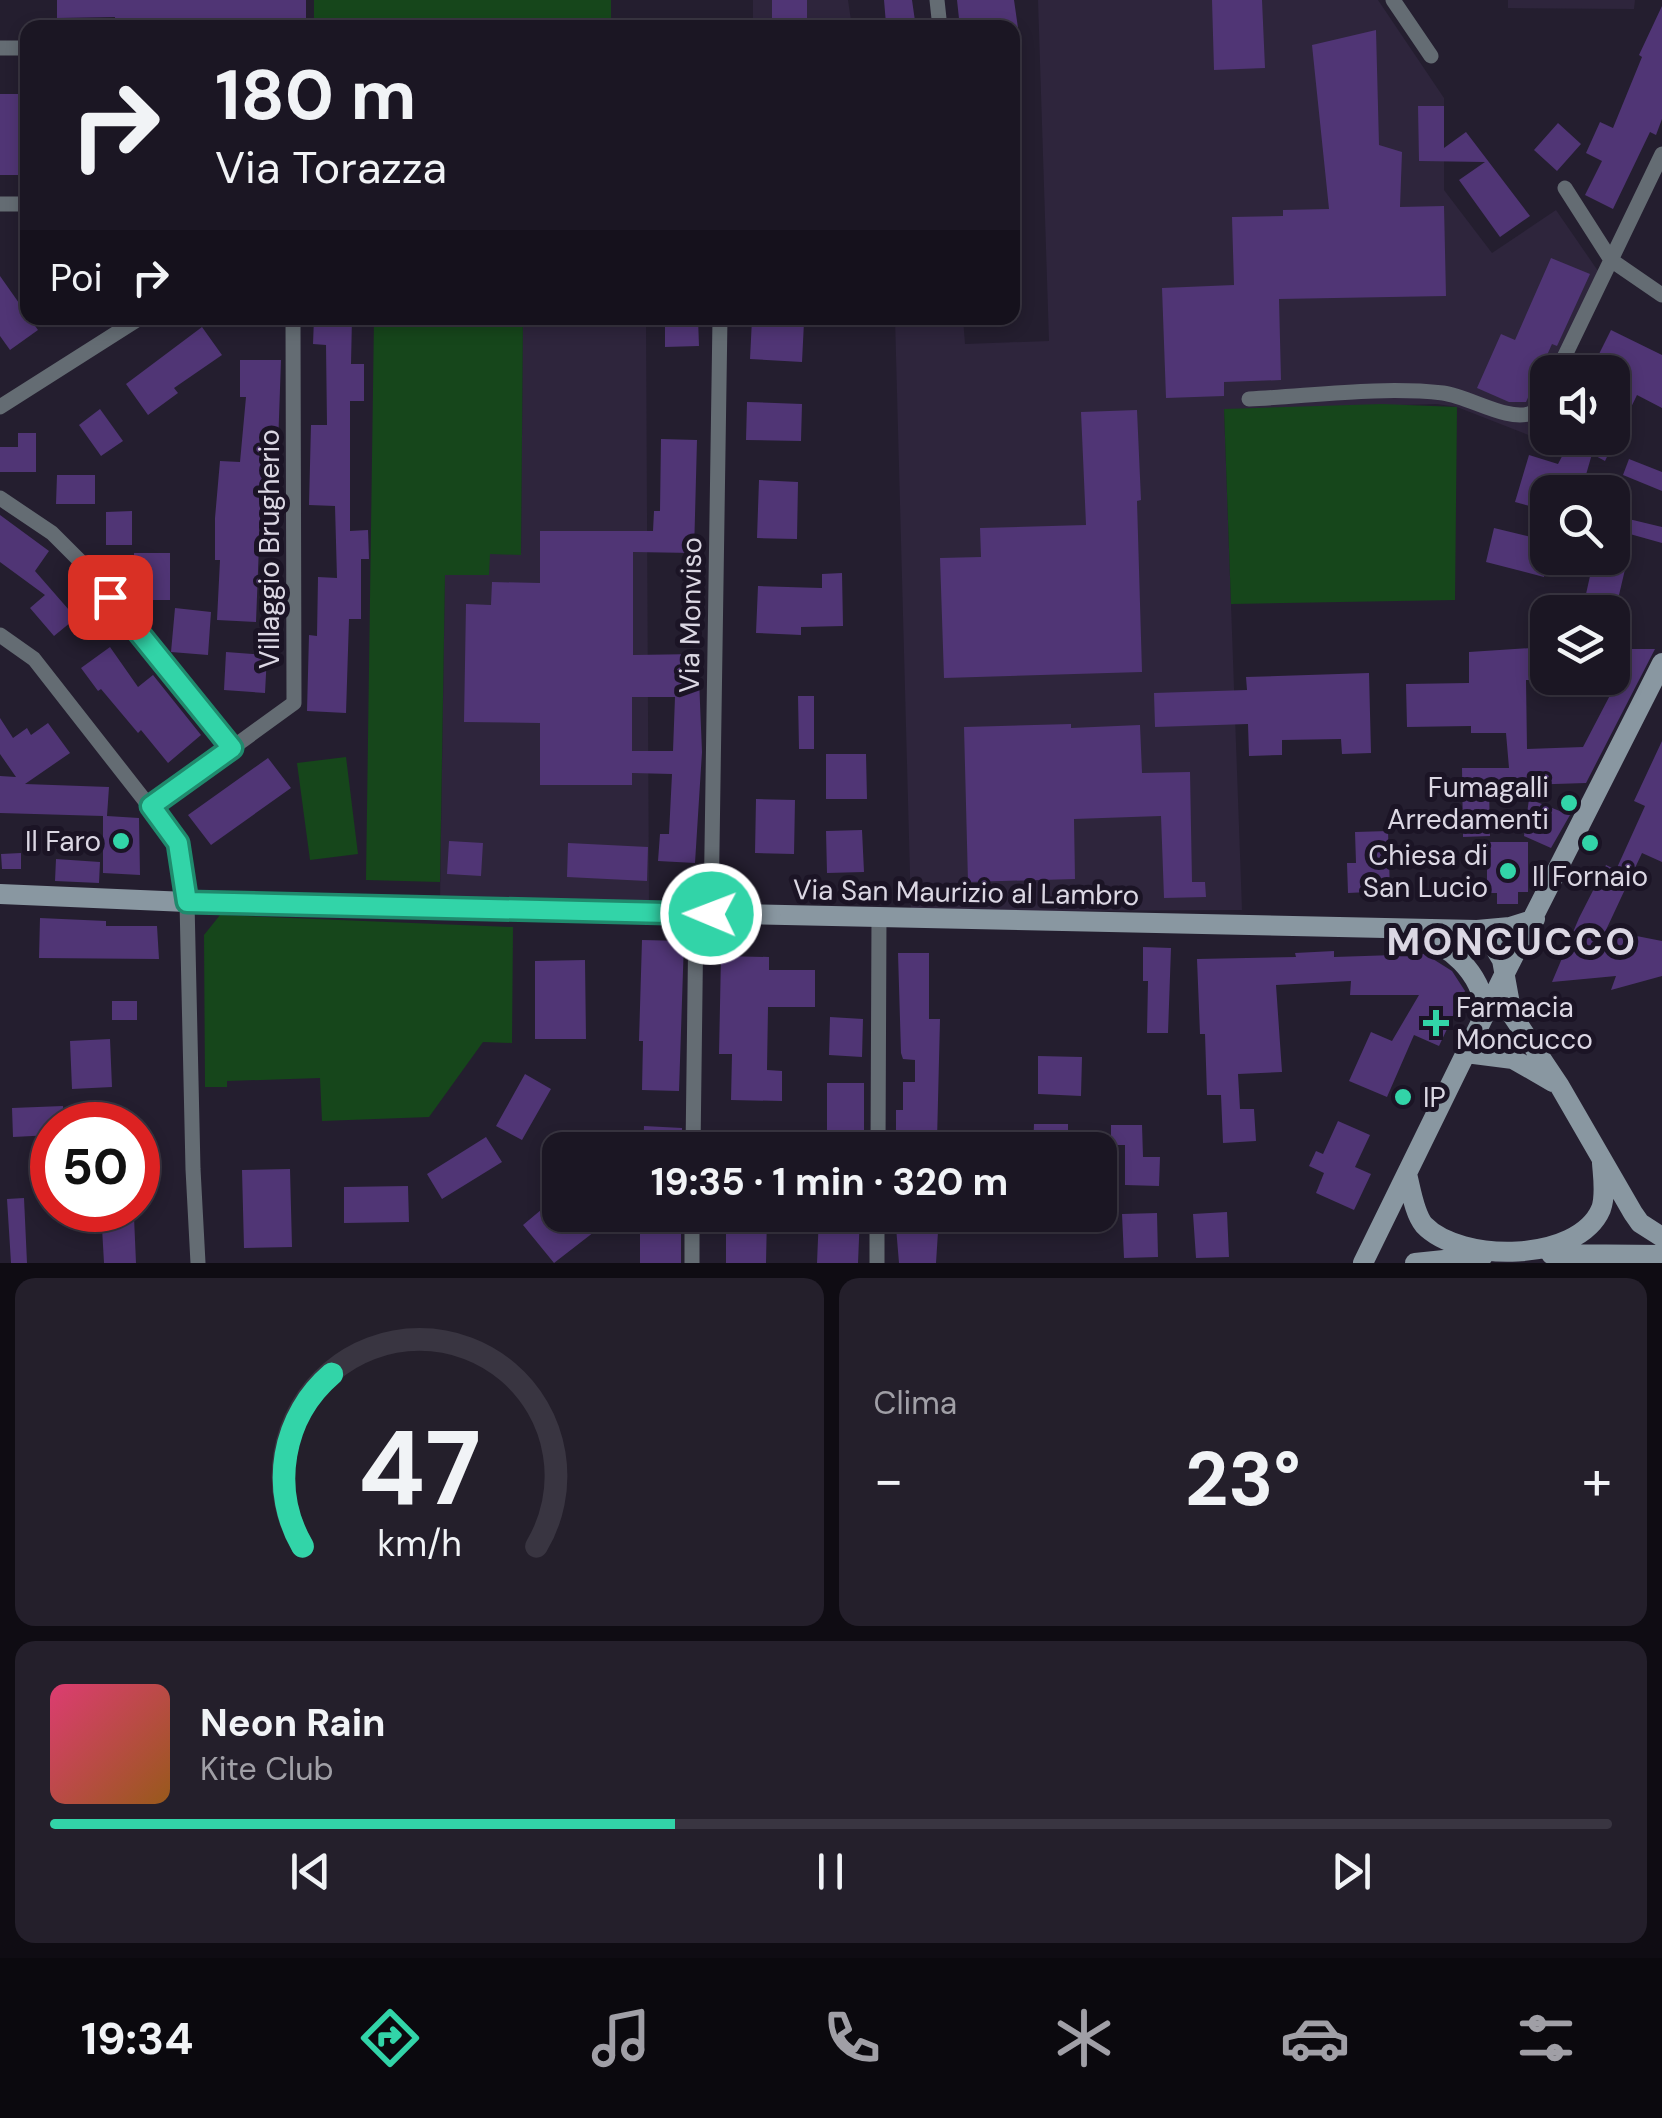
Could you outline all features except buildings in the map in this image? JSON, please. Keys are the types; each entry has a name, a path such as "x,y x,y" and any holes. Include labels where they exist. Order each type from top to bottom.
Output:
{"main road":[{"path":"1363,1263 1660,670"},
{"name":"Via San Maurizio al Lambro","path":"0,894 187,902 1477,930 1535,920"},
{"name":"Via San Maurizio al Lambro","path":"1391,928 1426,938 1466,965 1505,973"},
{"path":"1477,930 1497,950 1512,1014 1640,1223 1662,1237"},
{"path":"1466,965 1481,986 1486,1012"},
{"path":"1466,1053 1513,1058 1559,1085"},
{"path":"1544,1254 1569,1244 1587,1229 1601,1209 1601,1157"},
{"path":"1407,1174 1422,1223 1438,1238 1496,1255"},
{"path":"1415,1263 1496,1255 1662,1255"}],"street":[{"path":"1393,0 1431,56"},
{"path":"1564,355 1662,154"},
{"path":"1564,188 1612,260 1662,294"},
{"path":"0,407 129,325"},
{"name":"Villaggio Brugherio","path":"151,806 294,703 293,325"},
{"name":"Via Monviso","path":"694,1132 720,325"},
{"path":"1249,399 1437,393 1470,399 1516,416 1530,413"},
{"path":"0,498 52,533 86,567 232,748"},
{"path":"0,635 34,660 178,843 187,902 198,1263"},
{"path":"878,917 878,1132"},
{"path":"692,1232 692,1263"},
{"path":"878,1232 878,1263"}],"shaded area":[{"path":"753,0 848,0 851,20 753,20"},
{"path":"1038,0 1378,0 1444,98 1444,190 1492,253 1556,210 1607,284 1572,355 1530,355 1530,436 1457,407 1437,404 1224,410 1242,910 911,912 895,325 964,325 965,344 1049,341"},
{"path":"1508,0 1635,0 1634,9 1508,8"},
{"path":"523,325 646,325 649,905 440,901 445,574 489,575 489,554 521,554"}],"green space":[{"path":"314,0 611,0 611,20 314,20"},
{"path":"374,325 523,325 521,555 490,554 489,575 445,575 440,882 366,880"},
{"path":"1382,404 1457,407 1455,600 1231,604 1224,409"},
{"path":"346,757 358,854 310,860 297,763"},
{"path":"220,915 513,927 512,1043 483,1042 429,1117 322,1121 320,1078 227,1081 227,1087 205,1087 204,935"}],"place":[{"name":"Fumagalli Arredamenti","path":"1569,803"},
{"name":"Il Faro","path":"121,841"},
{"name":"Il Fornaio","path":"1590,843"},
{"name":"Chiesa di San Lucio","path":"1508,871"},
{"name":"Farmacia Moncucco","path":"1436,1023"},
{"name":"IP","path":"1403,1097"}],"district":[{"name":"MONCUCCO","path":"1512,942"}],"route":[{"path":"110,597 232,748 151,806 178,843 187,902 711,914"}]}
